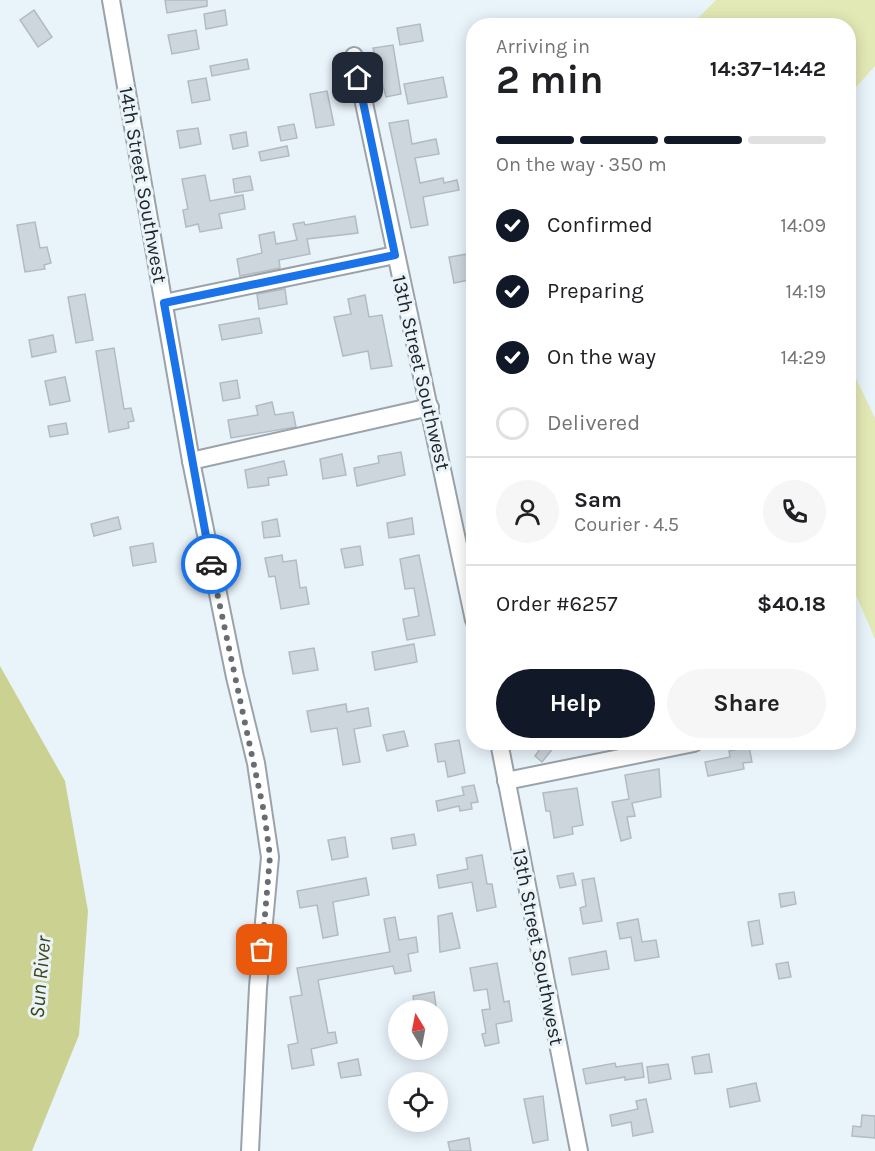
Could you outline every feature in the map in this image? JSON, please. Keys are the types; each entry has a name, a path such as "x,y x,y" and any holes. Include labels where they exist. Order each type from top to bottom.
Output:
{"street":[{"name":"14th Street Southwest","path":"111,0 191,461 235,677 256,763 270,856 258,987 250,1151"},
{"name":"13th Street Southwest","path":"354,56 466,581"},
{"path":"164,303 395,255"},
{"path":"191,461 430,407"},
{"name":"13th Street Southwest","path":"500,750 579,1151"},
{"path":"506,781 659,750"}],"shaded area":[{"path":"716,0 875,0 875,66 856,87 856,18 698,18"},
{"path":"856,379 875,418 875,639 856,595"}],"water":[{"name":"Sun River","path":"0,666 65,781 88,911 79,1035 32,1151 0,1151"}],"building":[{"path":"165,0 207,0 207,6 167,13"},
{"path":"34,10 52,37 38,47 20,20"},
{"path":"225,10 227,25 206,29 204,14"},
{"path":"420,24 423,41 400,45 397,28"},
{"path":"196,30 199,49 172,54 168,35"},
{"path":"393,45 401,94 386,97 373,48"},
{"path":"247,59 249,69 212,76 210,66"},
{"path":"443,77 447,97 408,104 404,84"},
{"path":"206,78 210,100 192,103 188,81"},
{"path":"327,91 334,125 316,128 310,94"},
{"path":"408,120 412,144 436,139 439,154 415,158 420,183 443,178 444,183 457,180 459,190 423,197 428,225 411,228 389,123"},
{"path":"294,124 297,138 281,141 278,127"},
{"path":"198,128 201,144 180,148 177,131"},
{"path":"246,132 248,146 233,149 230,135"},
{"path":"287,146 289,156 261,161 259,152"},
{"path":"205,175 210,201 243,195 245,209 219,214 222,228 200,232 198,224 186,227 183,210 188,209 182,179"},
{"path":"250,176 253,190 235,193 233,179"},
{"path":"355,216 358,233 307,239 310,254 279,260 280,268 240,276 237,259 262,253 259,235 274,232 276,244 297,240 293,224 304,222 305,225"},
{"path":"35,222 40,248 47,247 51,263 44,265 45,269 25,272 17,225"},
{"path":"466,254 466,281 454,283 449,257"},
{"path":"285,289 287,304 259,309 257,294"},
{"path":"85,294 93,340 76,343 68,297"},
{"path":"365,295 369,317 382,315 392,366 371,369 368,351 343,356 334,317 351,314 348,299"},
{"path":"259,318 262,333 222,340 219,325"},
{"path":"53,335 56,352 32,357 29,340"},
{"path":"114,348 124,409 131,408 134,421 128,422 129,428 109,432 96,351"},
{"path":"65,377 70,401 50,405 45,381"},
{"path":"237,380 240,398 223,401 220,383"},
{"path":"272,402 275,415 293,412 296,427 231,438 228,420 258,415 256,406"},
{"path":"66,423 68,434 50,437 48,426"},
{"path":"401,452 405,475 357,486 354,468 379,463 378,456"},
{"path":"342,454 346,475 323,479 320,459"},
{"path":"284,461 287,475 268,478 269,485 248,488 245,470"},
{"path":"118,517 121,529 94,536 91,524"},
{"path":"412,518 414,534 389,538 387,523"},
{"path":"277,519 280,536 264,538 262,522"},
{"path":"153,543 156,562 133,566 130,547"},
{"path":"360,546 363,565 345,568 341,549"},
{"path":"282,555 283,562 296,560 300,588 306,587 309,604 281,609 275,576 269,577 265,558"},
{"path":"419,555 435,635 407,640 403,619 419,616 414,588 405,589 400,559"},
{"path":"414,644 417,662 375,670 372,652"},
{"path":"314,648 318,670 293,674 289,652"},
{"path":"346,704 347,712 368,708 371,726 354,729 360,762 343,765 337,728 311,732 307,711"},
{"path":"404,731 408,746 387,751 383,735"},
{"path":"459,740 465,773 448,777 445,761 438,762 435,744"},
{"path":"539,750 552,750 542,762 535,756"},
{"path":"750,750 752,762 743,763 744,769 708,776 705,762 730,757 729,751"},
{"path":"659,769 661,797 632,803 635,816 627,817 631,838 621,841 612,802 629,799 625,775"},
{"path":"474,785 478,802 471,803 472,809 460,811 459,806 438,811 436,801 464,795 462,787"},
{"path":"577,788 583,825 572,827 573,834 554,838 550,811 546,811 543,793"},
{"path":"414,834 416,845 393,849 391,838"},
{"path":"345,837 348,857 332,860 328,840"},
{"path":"482,855 487,884 492,884 496,907 477,911 472,882 439,888 437,875 468,869 466,858"},
{"path":"573,873 576,885 560,888 557,876"},
{"path":"366,878 369,895 333,902 338,935 323,938 317,905 300,908 297,891"},
{"path":"594,878 602,921 583,924 580,908 586,906 582,880"},
{"path":"794,892 796,904 781,907 779,894"},
{"path":"452,913 460,948 440,952 438,916"},
{"path":"395,917 399,940 416,937 418,952 408,954 411,971 395,974 393,966 318,980 328,1033 335,1032 337,1043 311,1049 314,1065 292,1069 288,1045 298,1043 290,997 302,995 297,968 390,952 384,919"},
{"path":"638,919 642,942 656,940 659,957 635,961 631,937 620,939 617,923"},
{"path":"759,920 763,944 752,946 748,922"},
{"path":"606,951 609,969 572,975 569,958"},
{"path":"788,962 791,977 779,979 776,964"},
{"path":"497,963 504,1002 509,1001 512,1021 496,1024 499,1043 485,1046 482,1034 486,1033 482,1010 490,1009 487,989 474,991 470,968"},
{"path":"434,992 435,1000 414,1000 413,996"},
{"path":"709,1054 712,1072 695,1074 692,1057"},
{"path":"358,1059 361,1075 341,1078 338,1063"},
{"path":"615,1063 616,1067 642,1063 644,1077 625,1080 625,1077 586,1084 583,1069"},
{"path":"668,1064 671,1079 649,1083 647,1067"},
{"path":"756,1083 760,1101 730,1107 727,1089"},
{"path":"543,1096 548,1140 533,1143 524,1099"},
{"path":"646,1099 653,1132 633,1136 631,1122 612,1126 610,1115 638,1109 636,1101"},
{"path":"862,1115 875,1116 875,1138 852,1136 853,1126 861,1127"},
{"path":"469,1138 471,1151 450,1151 448,1142"}],"way so far":[{"path":"211,564 256,763 270,856 262,950"}],"route":[{"path":"211,564 164,303 395,255 358,78"}]}
